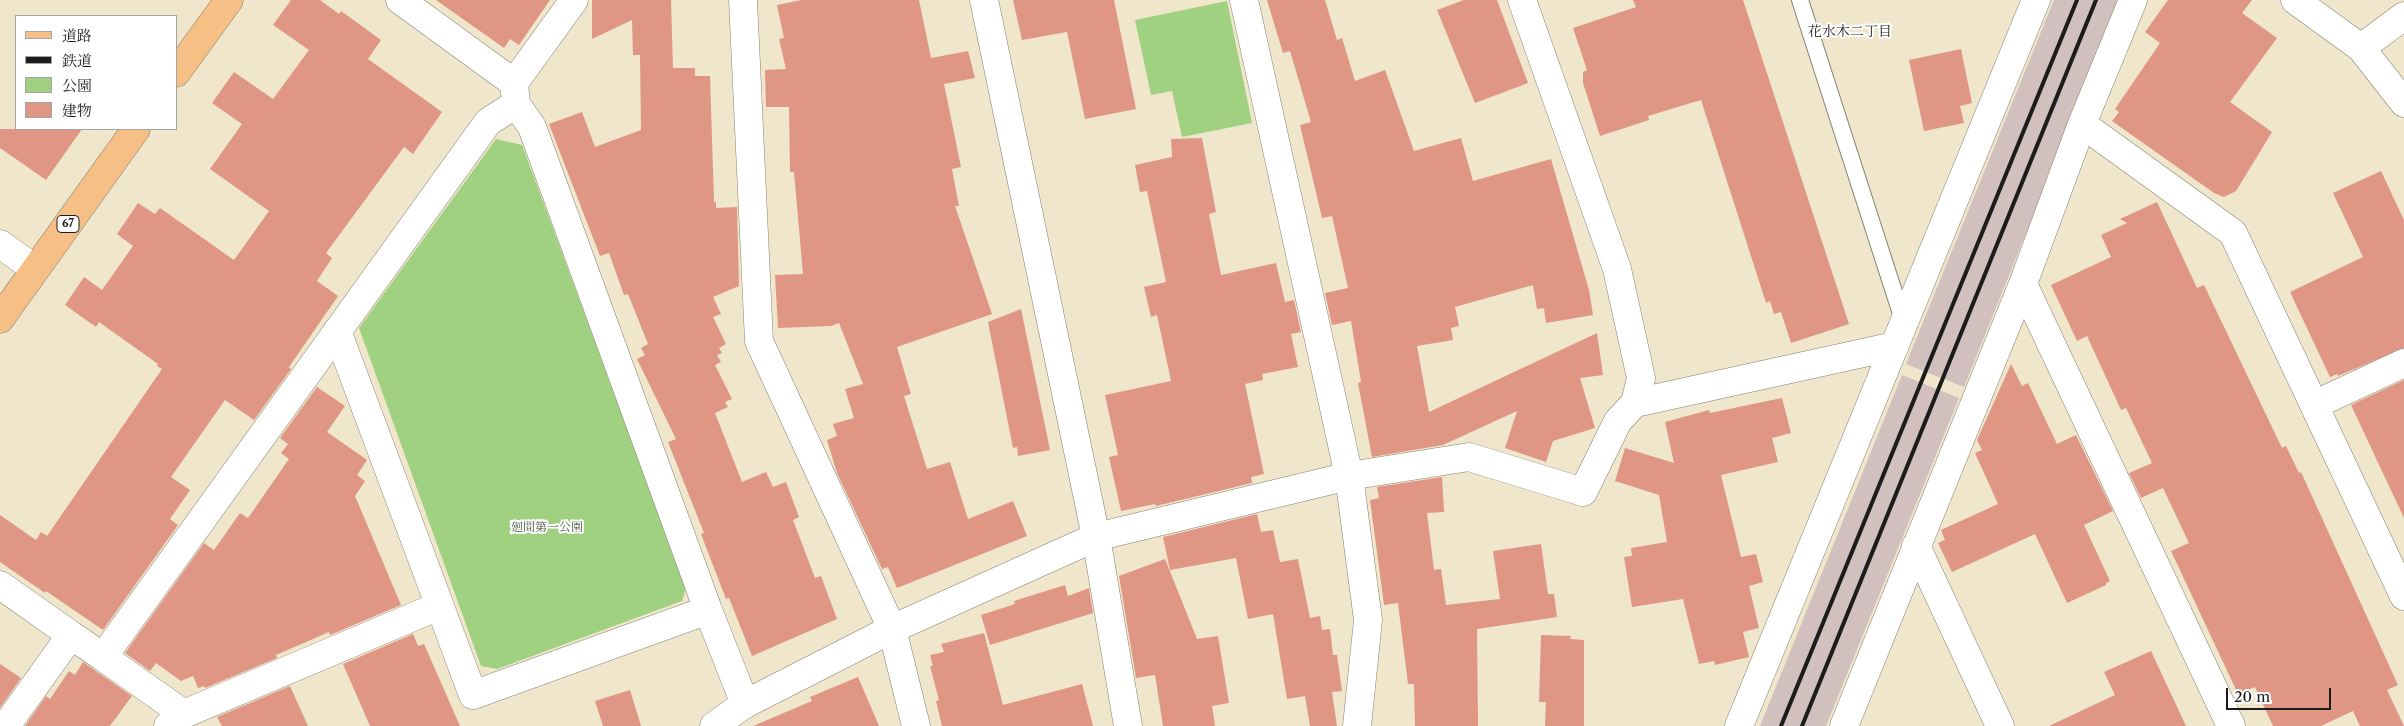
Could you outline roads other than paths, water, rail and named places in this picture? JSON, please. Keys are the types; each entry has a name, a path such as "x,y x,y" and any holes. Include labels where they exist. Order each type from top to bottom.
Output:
{"main road":[{"path":"178,70 229,0"},
{"name":"67","path":"0,319 135,130"}],"street":[{"path":"400,0 515,93 532,127 708,610 745,704"},
{"path":"103,657 488,122 515,93 574,0"},
{"path":"743,0 759,341 892,629 916,726"},
{"path":"984,0 1096,537 1128,726"},
{"path":"1244,0 1349,476 1368,620 1356,726"},
{"path":"714,726 745,704 892,629 1096,537 1349,476 1469,457 1583,492 1618,421 1635,403 1641,378 1617,269 1522,0"},
{"path":"1739,726 2036,0"},
{"path":"1844,726 2023,284 2082,124 2133,0"},
{"path":"2295,0 2361,48 2404,103"},
{"path":"2361,48 2404,16"},
{"path":"2082,124 2233,233 2404,596"},
{"path":"0,244 35,269"},
{"path":"2023,284 2231,726"},
{"path":"337,331 473,695 708,610"},
{"path":"1635,403 1899,334"},
{"path":"2314,405 2404,363"},
{"path":"1916,546 2000,726"},
{"path":"0,585 103,657 176,720 439,606"},
{"path":"6,726 71,635"}],"lane":[{"path":"1800,0 1899,334"}],"railway":[{"path":"1781,726 2077,0"},
{"path":"1802,726 2096,0"}],"district":[{"name":"花水木二丁目","path":"1850,32"}],"park label":[{"name":"廻間第一公園","path":"547,528"}]}
